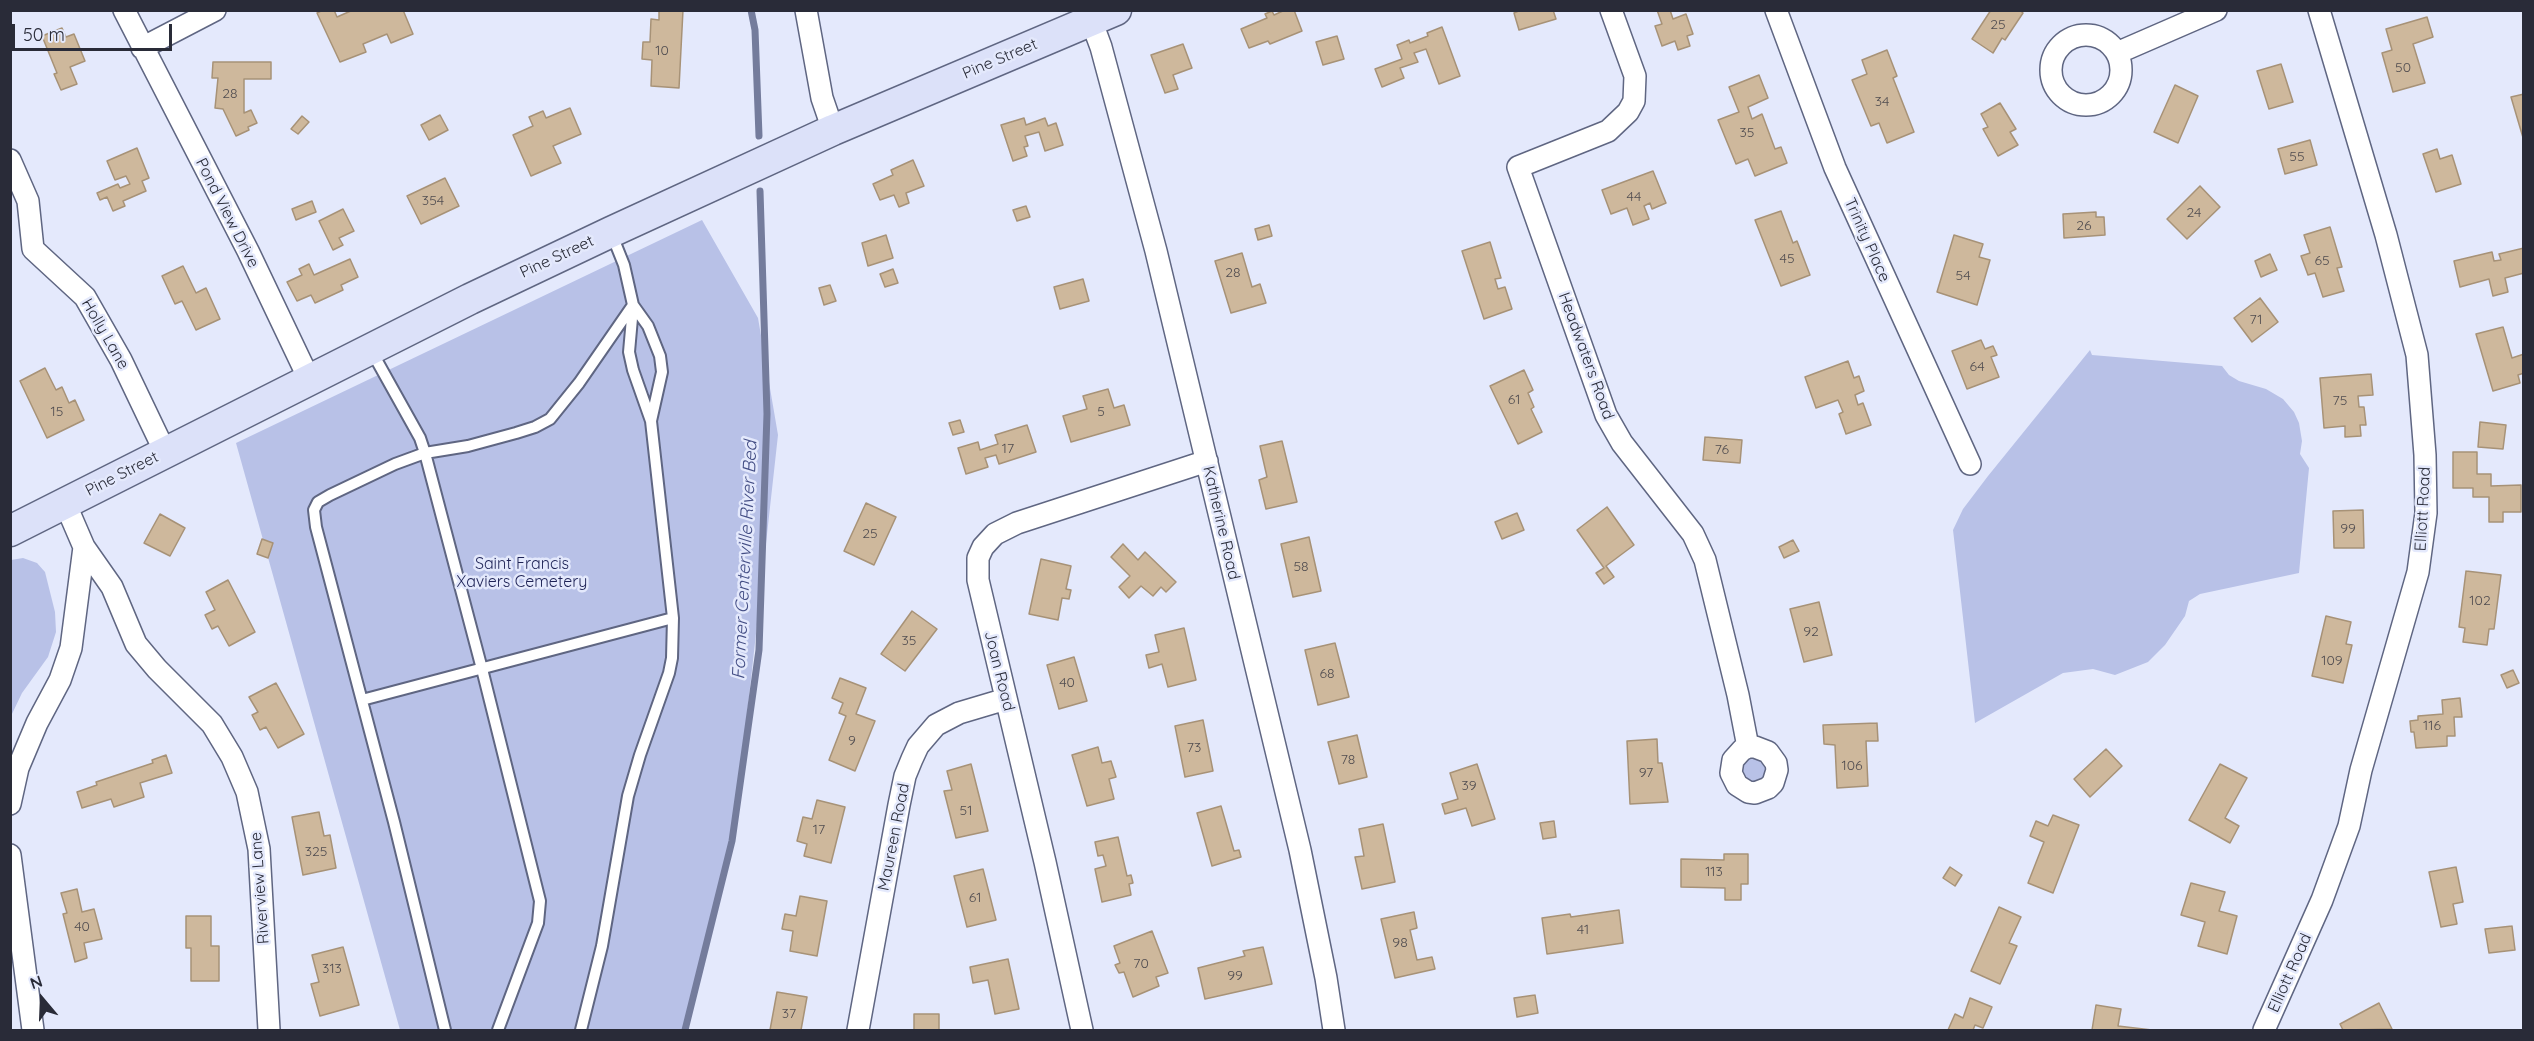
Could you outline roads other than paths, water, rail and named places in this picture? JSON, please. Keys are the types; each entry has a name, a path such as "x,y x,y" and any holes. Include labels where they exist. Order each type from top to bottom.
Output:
{"main road":[{"name":"Pine Street","path":"10,531 370,348 611,232 833,130 1103,15"}],"street":[{"name":"Pond View Drive","path":"124,10 248,251 309,379"},
{"path":"142,48 216,10"},
{"path":"806,10 822,98 833,130"},
{"name":"Headwaters Road","path":"1611,10 1635,76 1634,101 1628,112 1608,131 1518,167 1606,415 1622,443 1686,524 1699,545 1732,672 1748,747"},
{"name":"Trinity Place","path":"1776,10 1835,168 1970,464"},
{"path":"2117,53 2216,10"},
{"name":"Elliott Road","path":"2264,1030 2322,900 2349,826 2359,776 2418,572 2426,513 2425,455 2417,355 2389,246 2319,10"},
{"name":"Katherine Road","path":"1103,15 1101,47 1156,251 1300,850 1334,1030"},
{"name":"Holly Lane","path":"10,160 28,201 33,249 85,297 121,360 165,452"},
{"name":"Joan Road","path":"1082,1030 978,580 978,558 983,547 995,534 1017,523 1207,461"},
{"name":"Riverview Lane","path":"65,503 84,547 112,587 136,644 157,669 212,724 232,757 247,792 259,849 269,1030"},
{"path":"10,804 18,768 37,723 60,680 71,648 84,547"},
{"name":"Maureen Road","path":"858,1030 899,805 905,776 912,759 927,734 947,718 1006,699"},
{"path":"10,855 33,1030"}],"lane":[{"path":"581,1030 602,946 628,796 669,673 673,618 651,421 629,352 633,305 624,265 611,232"},
{"path":"633,305 648,326 660,356 662,372 651,421"},
{"path":"445,1030 316,527 314,510 318,502 330,495 395,464 426,453 468,446 516,433 550,419 633,305"},
{"path":"370,348 426,453 540,902 538,923 498,1030"},
{"path":"362,700 673,618"}],"waterway":[{"name":"Former Centerville River Bed","path":"751,10 755,30 759,136"},
{"name":"Former Centerville River Bed","path":"685,1030 732,841 759,650 767,414 760,191"}],"park label":[{"name":"Saint Francis Xaviers Cemetery","path":"522,573"}]}
